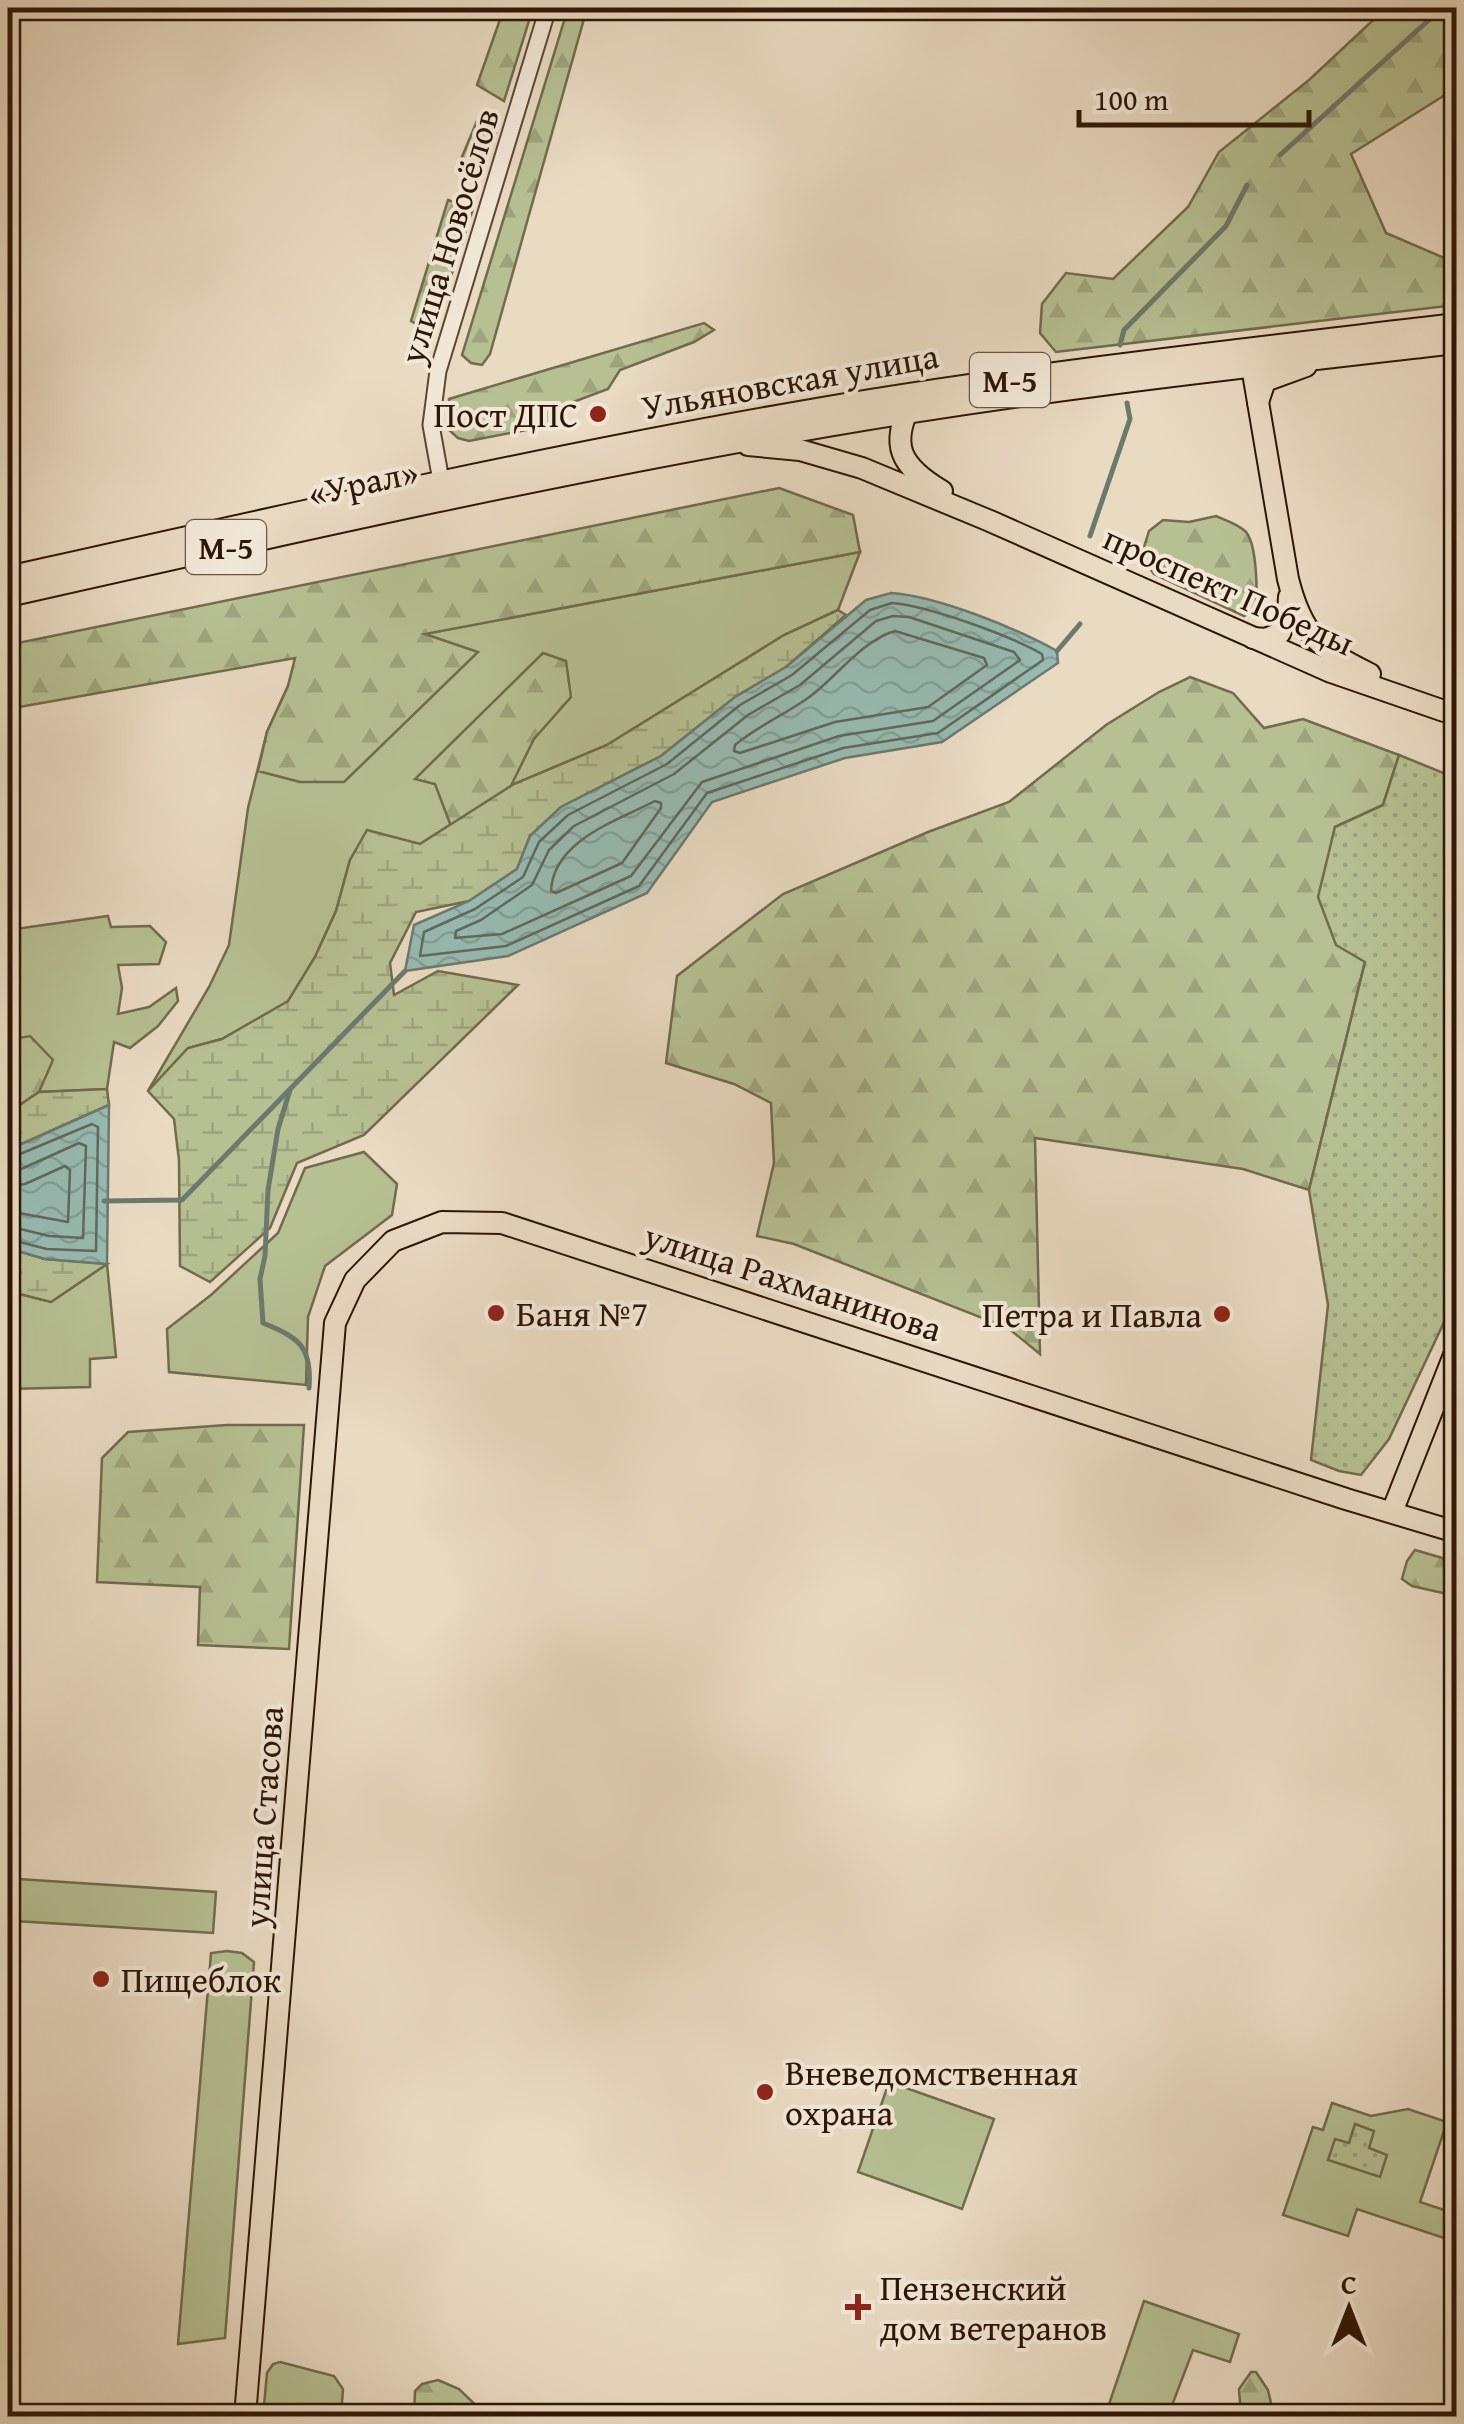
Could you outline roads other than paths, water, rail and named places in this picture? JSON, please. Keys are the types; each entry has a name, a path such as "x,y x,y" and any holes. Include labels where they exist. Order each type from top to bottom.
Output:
{"highway":[{"name":"Ульяновская улица","path":"497,482 684,434 1251,358 1456,325"},
{"name":"Ульяновская улица","path":"1251,358 1337,356 1456,342"},
{"name":"Ульяновская улица","path":"497,482 717,444 911,403"},
{"name":"«Урал»","path":"8,578 497,482"},
{"name":"«Урал»","path":"8,595 443,493"}],"main road":[{"path":"1258,404 1262,386 1270,377 1337,356"},
{"name":"проспект Победы","path":"1251,358 1288,579 1304,626 1326,650 1450,714"},
{"name":"проспект Победы","path":"911,403 899,442 911,468 990,520"},
{"name":"проспект Победы","path":"717,444 774,446 832,458 990,520 1331,672 1450,714"},
{"path":"1251,638 1275,636 1286,624 1288,579"},
{"name":"улица Рахманинова","path":"393,1241 442,1222 502,1223 1456,1532"},
{"name":"улица Стасова","path":"245,2416 335,1323 355,1280 393,1241"},
{"path":"1392,1512 1456,1350"}],"street":[{"name":"улица Новосёлов","path":"443,493 432,425 438,371 548,8"}],"water":[{"path":"891,593 931,600 999,623 1057,651 1058,663 942,742 845,758 712,802 647,893 508,956 405,971 414,925 469,901 517,869 530,836 561,807 661,756 735,697 786,667 866,600"},
{"path":"109,1105 107,1264 45,1259 8,1248 8,1150"}],"waterway":[{"path":"1280,155 1442,8"},
{"path":"1120,345 1124,330 1226,226 1247,185"},
{"path":"1090,536 1130,419 1127,403"},
{"path":"1057,651 1080,624"},
{"path":"104,1201 182,1200 405,971"},
{"path":"290,1090 278,1129 268,1190 260,1279 263,1323 295,1339 306,1353 309,1388"}],"place":[{"name":"Пост ДПС","path":"598,414"},
{"name":"Баня №7","path":"496,1313"},
{"name":"Петра и Павла","path":"1222,1314"},
{"name":"Пищеблок","path":"101,1979"},
{"name":"Вневедомственная охрана","path":"765,2092"},
{"name":"Пензенский дом ветеранов","path":"858,2307"}]}
